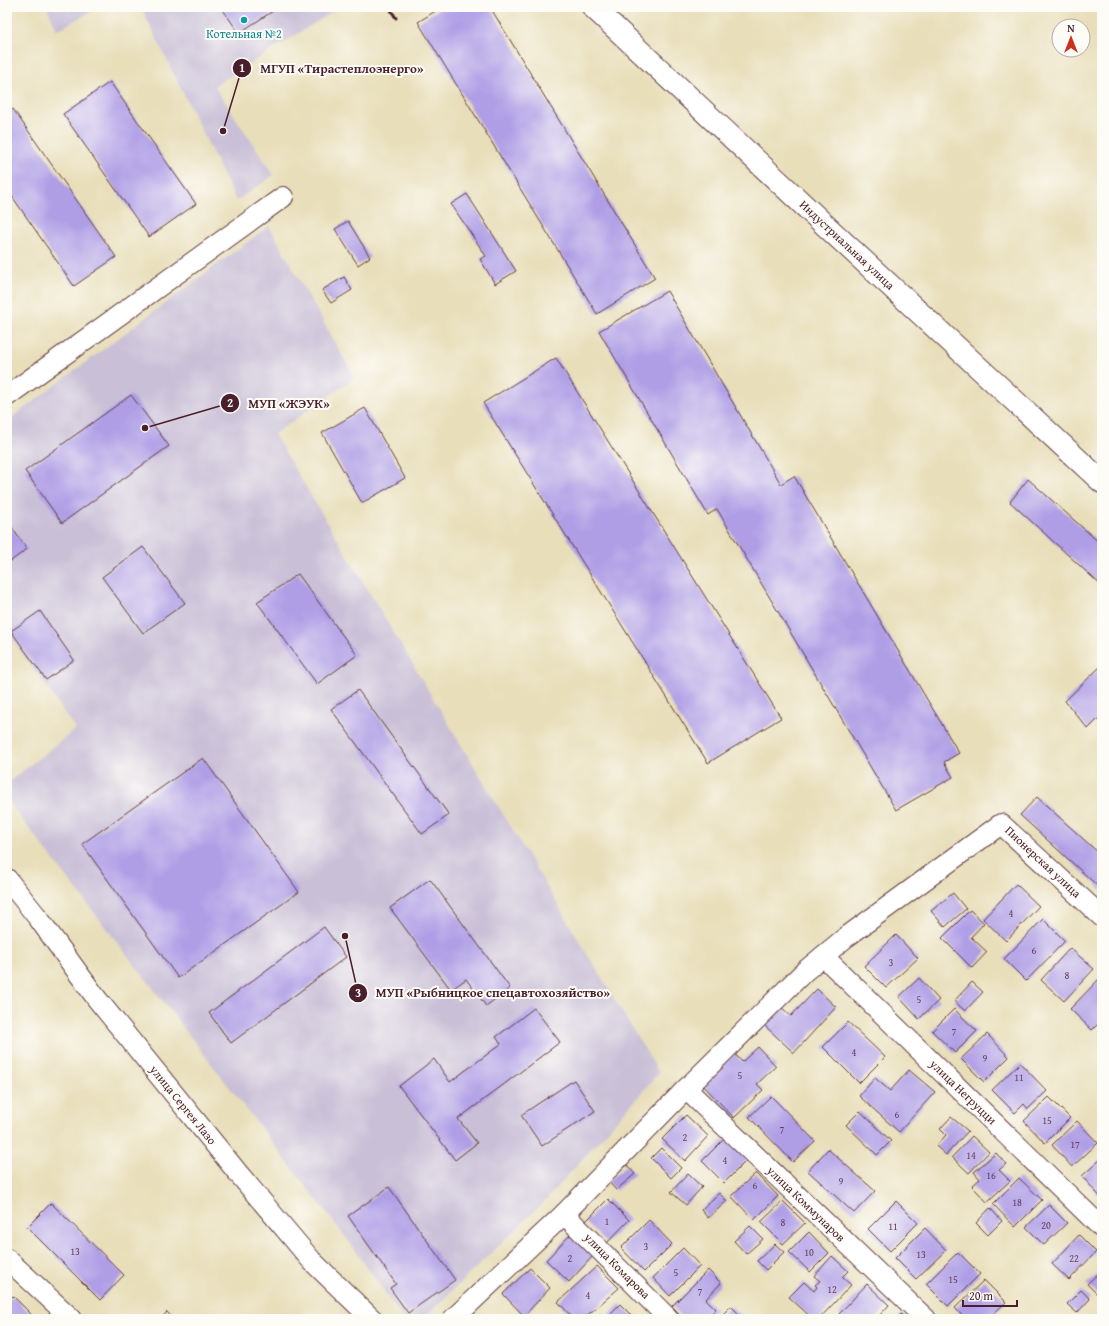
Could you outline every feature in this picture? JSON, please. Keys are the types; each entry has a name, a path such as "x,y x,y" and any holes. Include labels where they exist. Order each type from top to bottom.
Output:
{"main road":[{"name":"Индустриальная улица","path":"594,7 827,227 1102,482"}],"street":[{"path":"7,396 283,197"},
{"name":"Пионерская улица","path":"823,956 845,938 1002,824 1102,917"},
{"name":"улица Сергея Лазо","path":"7,879 39,919 97,999 258,1196 312,1261 372,1319"},
{"path":"453,1319 564,1214 686,1089 805,971 823,956"},
{"name":"улица Негруцци","path":"823,956 1102,1228"},
{"name":"улица Коммунаров","path":"686,1089 926,1319"},
{"name":"улица Комарова","path":"564,1214 669,1319"},
{"path":"7,1259 72,1319"}],"shaded area":[{"path":"47,7 100,7 57,30"},
{"path":"141,7 333,7 334,11 214,86 274,175 236,201"},
{"path":"269,226 355,378 274,434 659,1073 547,1199 423,1319 403,1319 354,1248 7,800 7,783 76,729 7,632 7,421"}],"building":[{"name":"Котельная №2","path":"221,7 279,7 239,33"},
{"path":"442,7 490,7 655,278 597,314 418,22"},
{"path":"110,82 196,204 149,237 63,114"},
{"path":"13,109 116,257 74,286 7,189 7,113"},
{"path":"467,194 516,271 495,284 480,259 486,256 451,204"},
{"path":"348,221 370,257 358,265 335,229"},
{"path":"344,277 352,290 331,303 322,290"},
{"path":"667,291 781,484 794,476 959,753 944,762 953,777 896,810 717,509 708,515 599,331"},
{"path":"556,358 781,718 708,763 483,403"},
{"path":"131,395 169,446 62,523 25,471"},
{"path":"365,408 405,478 362,503 322,433"},
{"path":"1028,479 1102,545 1102,586 1010,502"},
{"path":"7,521 27,549 7,564"},
{"path":"143,547 185,603 143,633 102,577"},
{"path":"298,574 357,655 317,684 257,602"},
{"path":"40,611 74,660 46,680 11,631"},
{"path":"1102,665 1102,715 1088,729 1065,701"},
{"path":"358,690 449,815 422,834 331,709"},
{"path":"203,758 299,892 178,978 82,844"},
{"path":"1037,797 1102,856 1102,890 1020,815"},
{"path":"430,879 510,988 486,1006 466,979 451,990 390,908"},
{"path":"1016,884 1039,906 1006,941 983,919"},
{"path":"953,893 966,909 945,927 931,911"},
{"path":"970,910 984,923 971,937 987,952 972,968 942,938"},
{"path":"1043,919 1065,941 1026,981 1004,959"},
{"path":"324,927 346,957 231,1043 209,1013"},
{"path":"896,935 918,958 886,988 864,966"},
{"path":"1070,948 1094,969 1064,1001 1041,980"},
{"path":"1102,976 1102,1020 1092,1030 1070,1009"},
{"path":"919,978 939,1000 919,1019 899,997"},
{"path":"972,982 983,992 965,1011 954,1001"},
{"path":"817,989 836,1007 794,1053 763,1024 780,1006 791,1016"},
{"path":"534,1008 560,1042 458,1119 477,1143 455,1160 399,1086 434,1059 450,1082 501,1044 496,1037"},
{"path":"954,1009 977,1031 955,1053 932,1031"},
{"path":"848,1022 885,1057 859,1083 823,1047"},
{"path":"987,1034 1009,1057 984,1082 961,1059"},
{"path":"758,1047 776,1066 757,1084 763,1090 734,1118 702,1084 735,1054 742,1062"},
{"path":"1020,1063 1047,1091 1028,1109 1024,1104 1015,1113 992,1090"},
{"path":"909,1070 935,1092 899,1132 859,1096 875,1078 890,1091"},
{"path":"574,1080 595,1111 542,1146 521,1115"},
{"path":"771,1096 815,1141 793,1162 749,1117"},
{"path":"1049,1097 1070,1118 1045,1143 1024,1121"},
{"path":"860,1111 891,1141 877,1155 846,1125"},
{"path":"686,1115 708,1136 685,1161 662,1139"},
{"path":"951,1117 968,1131 946,1155 936,1146 946,1135 940,1129"},
{"path":"1077,1121 1098,1143 1072,1167 1052,1145"},
{"path":"972,1136 989,1152 969,1173 952,1157"},
{"path":"726,1137 748,1159 724,1183 702,1161"},
{"path":"661,1148 681,1168 671,1178 651,1158"},
{"path":"828,1149 875,1191 854,1213 808,1171"},
{"path":"996,1153 1006,1164 999,1170 1010,1181 987,1202 972,1186 980,1179 974,1172"},
{"path":"1102,1158 1102,1199 1082,1176"},
{"path":"627,1165 635,1174 616,1190 608,1181"},
{"path":"756,1173 778,1196 754,1220 731,1196"},
{"path":"688,1174 702,1187 686,1205 671,1192"},
{"path":"1019,1178 1042,1200 1015,1227 993,1204"},
{"path":"389,1187 455,1280 408,1313 390,1288 396,1284 348,1216"},
{"path":"719,1193 727,1201 708,1218 701,1210"},
{"path":"608,1199 629,1220 607,1243 585,1222"},
{"path":"783,1201 805,1223 783,1244 761,1222"},
{"path":"896,1201 918,1223 890,1251 868,1229"},
{"path":"51,1203 124,1275 100,1300 27,1227"},
{"path":"1049,1205 1067,1223 1044,1245 1026,1227"},
{"path":"990,1208 1002,1221 988,1235 976,1223"},
{"path":"649,1220 672,1244 644,1272 621,1248"},
{"path":"750,1226 763,1239 746,1254 734,1241"},
{"path":"925,1228 946,1250 916,1279 895,1258"},
{"path":"809,1232 829,1253 810,1272 789,1252"},
{"path":"570,1235 593,1256 569,1282 546,1260"},
{"path":"1079,1235 1096,1252 1069,1280 1052,1264"},
{"path":"775,1244 784,1252 766,1270 757,1261"},
{"path":"683,1248 700,1266 670,1296 653,1278"},
{"path":"958,1252 980,1274 948,1306 926,1284"},
{"path":"832,1256 848,1271 842,1277 851,1285 819,1319 813,1319 789,1297 804,1282 814,1291 817,1287 815,1285 820,1281 814,1276"},
{"path":"597,1266 619,1288 583,1319 574,1319 558,1302"},
{"path":"530,1268 550,1288 524,1316 503,1294"},
{"path":"708,1270 721,1283 706,1299 716,1309 706,1319 684,1319 672,1306"},
{"path":"1102,1270 1102,1299 1087,1284"},
{"path":"984,1280 1006,1302 988,1319 965,1319 955,1308"},
{"path":"867,1284 889,1305 876,1319 844,1319 839,1314"},
{"path":"1081,1290 1090,1299 1077,1313 1067,1304"},
{"path":"13,1296 31,1314 26,1319 7,1319 7,1302"},
{"path":"620,1304 635,1319 605,1319"},
{"path":"731,1306 744,1319 718,1319"},
{"path":"167,1312 174,1319 161,1319"},
{"path":"901,1314 906,1319 896,1319"},
{"path":"555,1315 559,1319 550,1319"}],"railway":[{"path":"389,7 396,18"}],"place":[{"name":"Котельная №2","path":"244,20"},
{"name":"МГУП «Тирастеплоэнерго»","path":"223,131"},
{"name":"МУП «ЖЭУК»","path":"145,428"},
{"name":"МУП «Рыбницкое спецавтохозяйство»","path":"345,936"}]}
